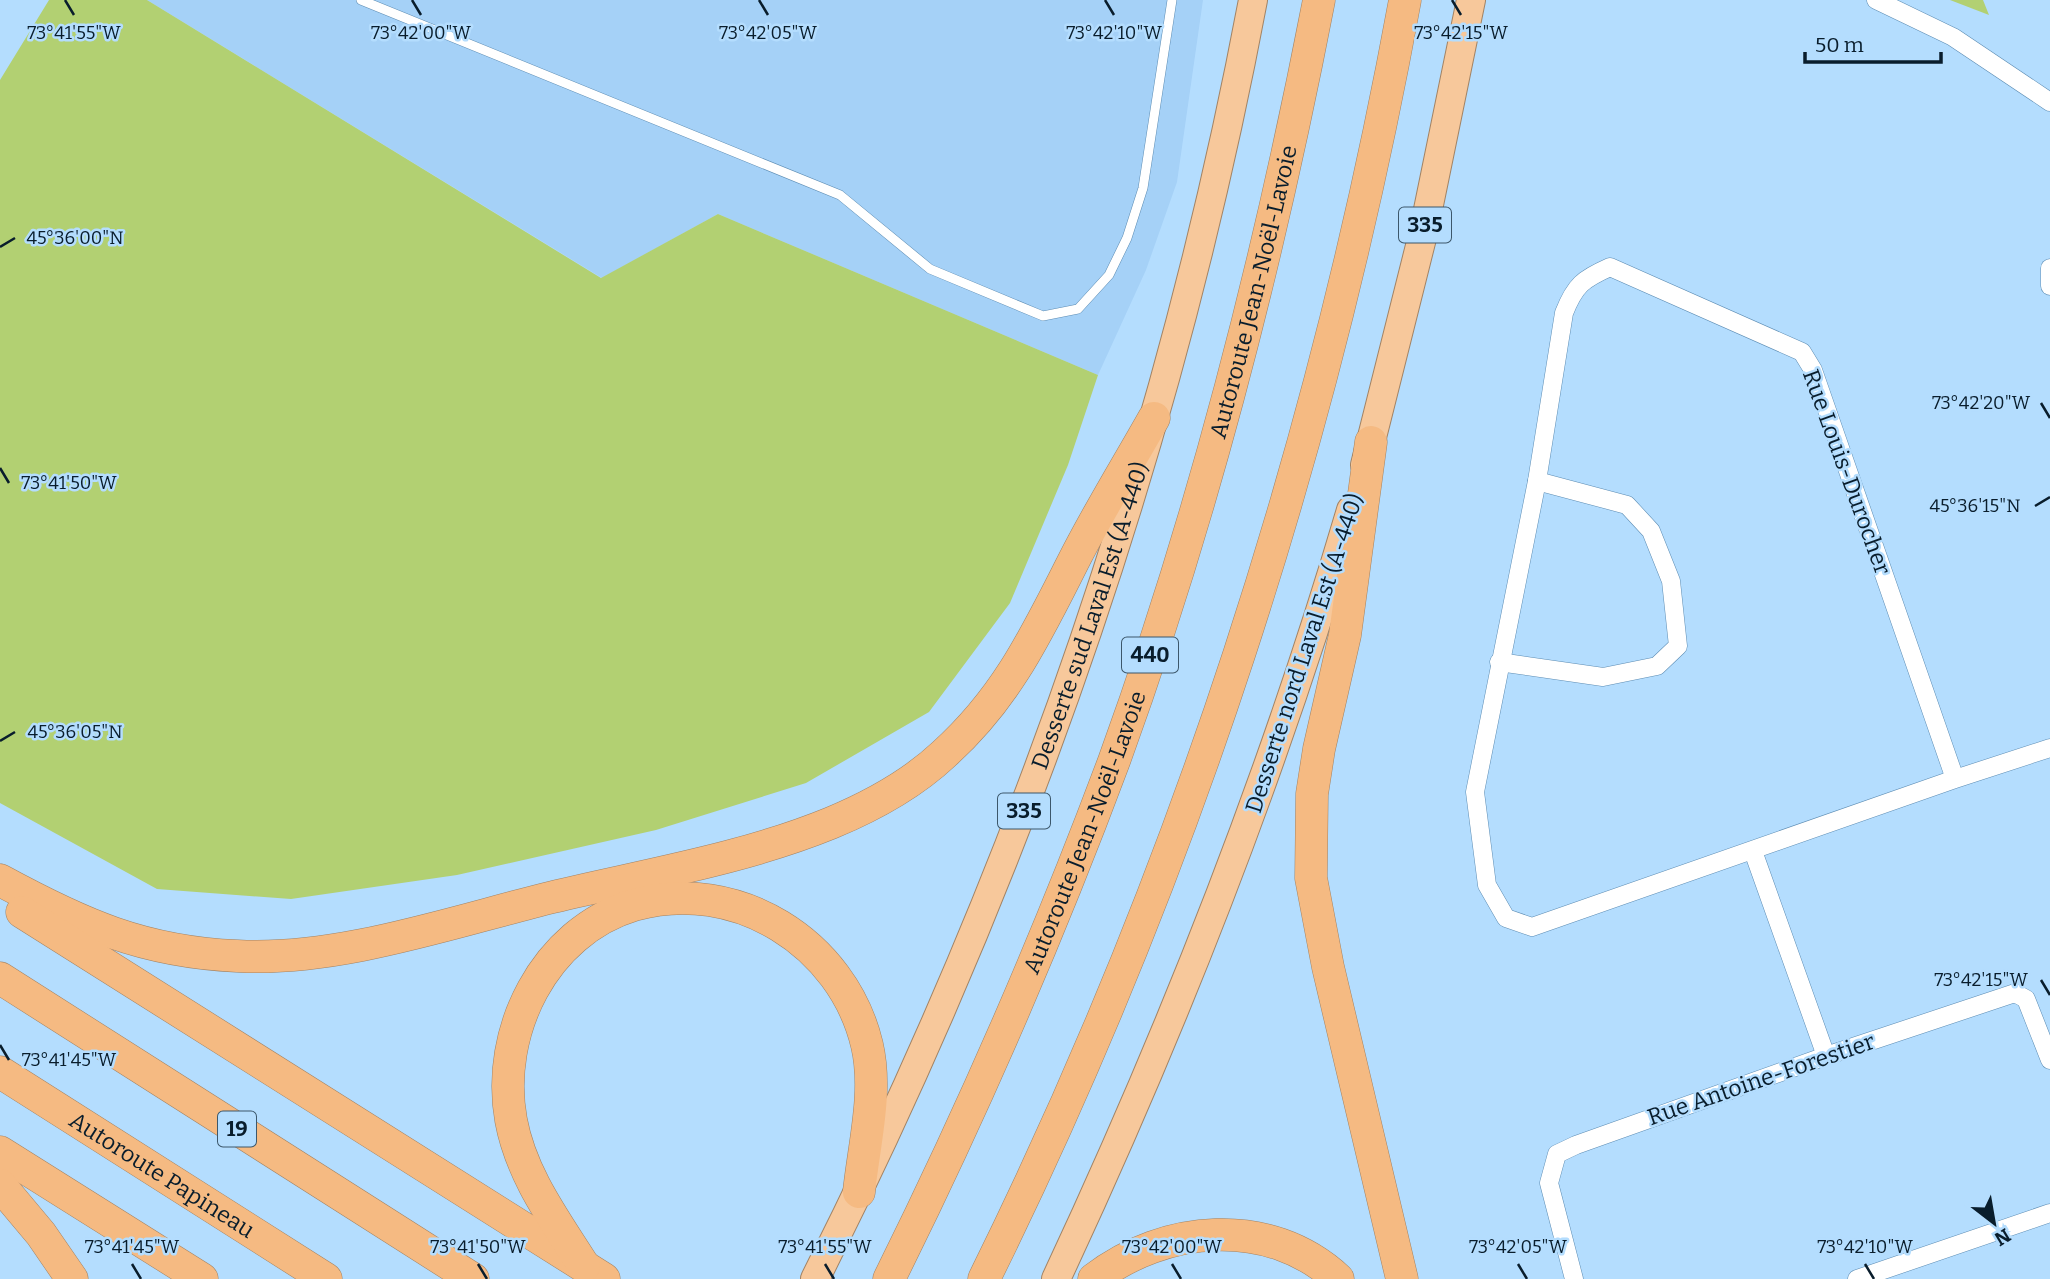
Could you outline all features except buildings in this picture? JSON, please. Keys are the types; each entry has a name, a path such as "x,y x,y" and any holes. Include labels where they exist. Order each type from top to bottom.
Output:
{"highway":[{"name":"Desserte sud Laval Est (A-440)","path":"815,1279 859,1192 949,995 1035,782 1102,592 1154,418 1210,207 1253,0"},
{"name":"Autoroute Jean-Noël-Lavoie","path":"889,1279 1024,990 1096,808 1150,656 1208,472 1247,328 1295,122 1318,0"},
{"path":"984,1279 1106,1013 1191,794 1254,610 1290,491 1338,313 1373,162 1405,0"},
{"name":"Desserte nord Laval Est (A-440)","path":"1056,1279 1145,1085 1230,875 1314,634 1371,442 1423,234 1471,2"},
{"path":"0,880 84,924 138,942 210,955 288,956 393,936 676,867 783,840 830,823 873,804 924,771 966,734 995,700 1024,659 1072,564 1154,418"},
{"name":"335","path":"1371,442 1345,635 1314,782 1310,817 1311,878 1325,956 1402,1279"},
{"path":"0,898 594,1273"},
{"path":"594,1273 526,1169 509,1106 509,1058 527,1001 553,959 583,931 635,905 693,900 741,908 789,930 828,967 852,1003 870,1060 870,1099 859,1192"},
{"name":"19","path":"0,978 473,1279"},
{"name":"Autoroute Papineau","path":"0,1072 326,1279"},
{"path":"0,1152 202,1279"},
{"path":"0,1185 41,1234 72,1279"},
{"path":"1094,1279 1122,1259 1159,1243 1178,1237 1219,1234 1276,1243 1314,1261 1338,1279"}],"street":[{"path":"1876,0 1953,37 2050,102"},
{"name":"Rue Louis-Durocher","path":"1955,779 1818,384 1802,352 1611,267 1589,276 1573,290 1563,313 1537,481 1475,792 1486,885 1506,918 1532,927 2050,748"},
{"path":"2050,268 2050,286"},
{"path":"1499,662 1603,677 1629,669 1657,666 1678,646 1671,581 1651,531 1628,505 1537,481"},
{"path":"1753,851 1826,1056"},
{"name":"Rue Antoine-Forestier","path":"1574,1279 1549,1183 1557,1154 1826,1056 2015,993 2026,999 2050,1060"},
{"path":"1857,1279 2050,1213"}],"lane":[{"path":"361,0 839,195 930,269 1043,316 1078,309 1109,275 1127,238 1143,188 1172,0"}],"shaded area":[{"path":"147,0 1203,0 1177,182 1146,270 1098,375 718,214 602,278"}],"green space":[{"path":"49,0 147,0 601,278 718,214 1098,375 1068,465 1010,603 929,712 806,783 656,830 457,875 291,899 157,889 0,803 0,80"},
{"path":"1950,0 1983,0 1989,15"}]}
